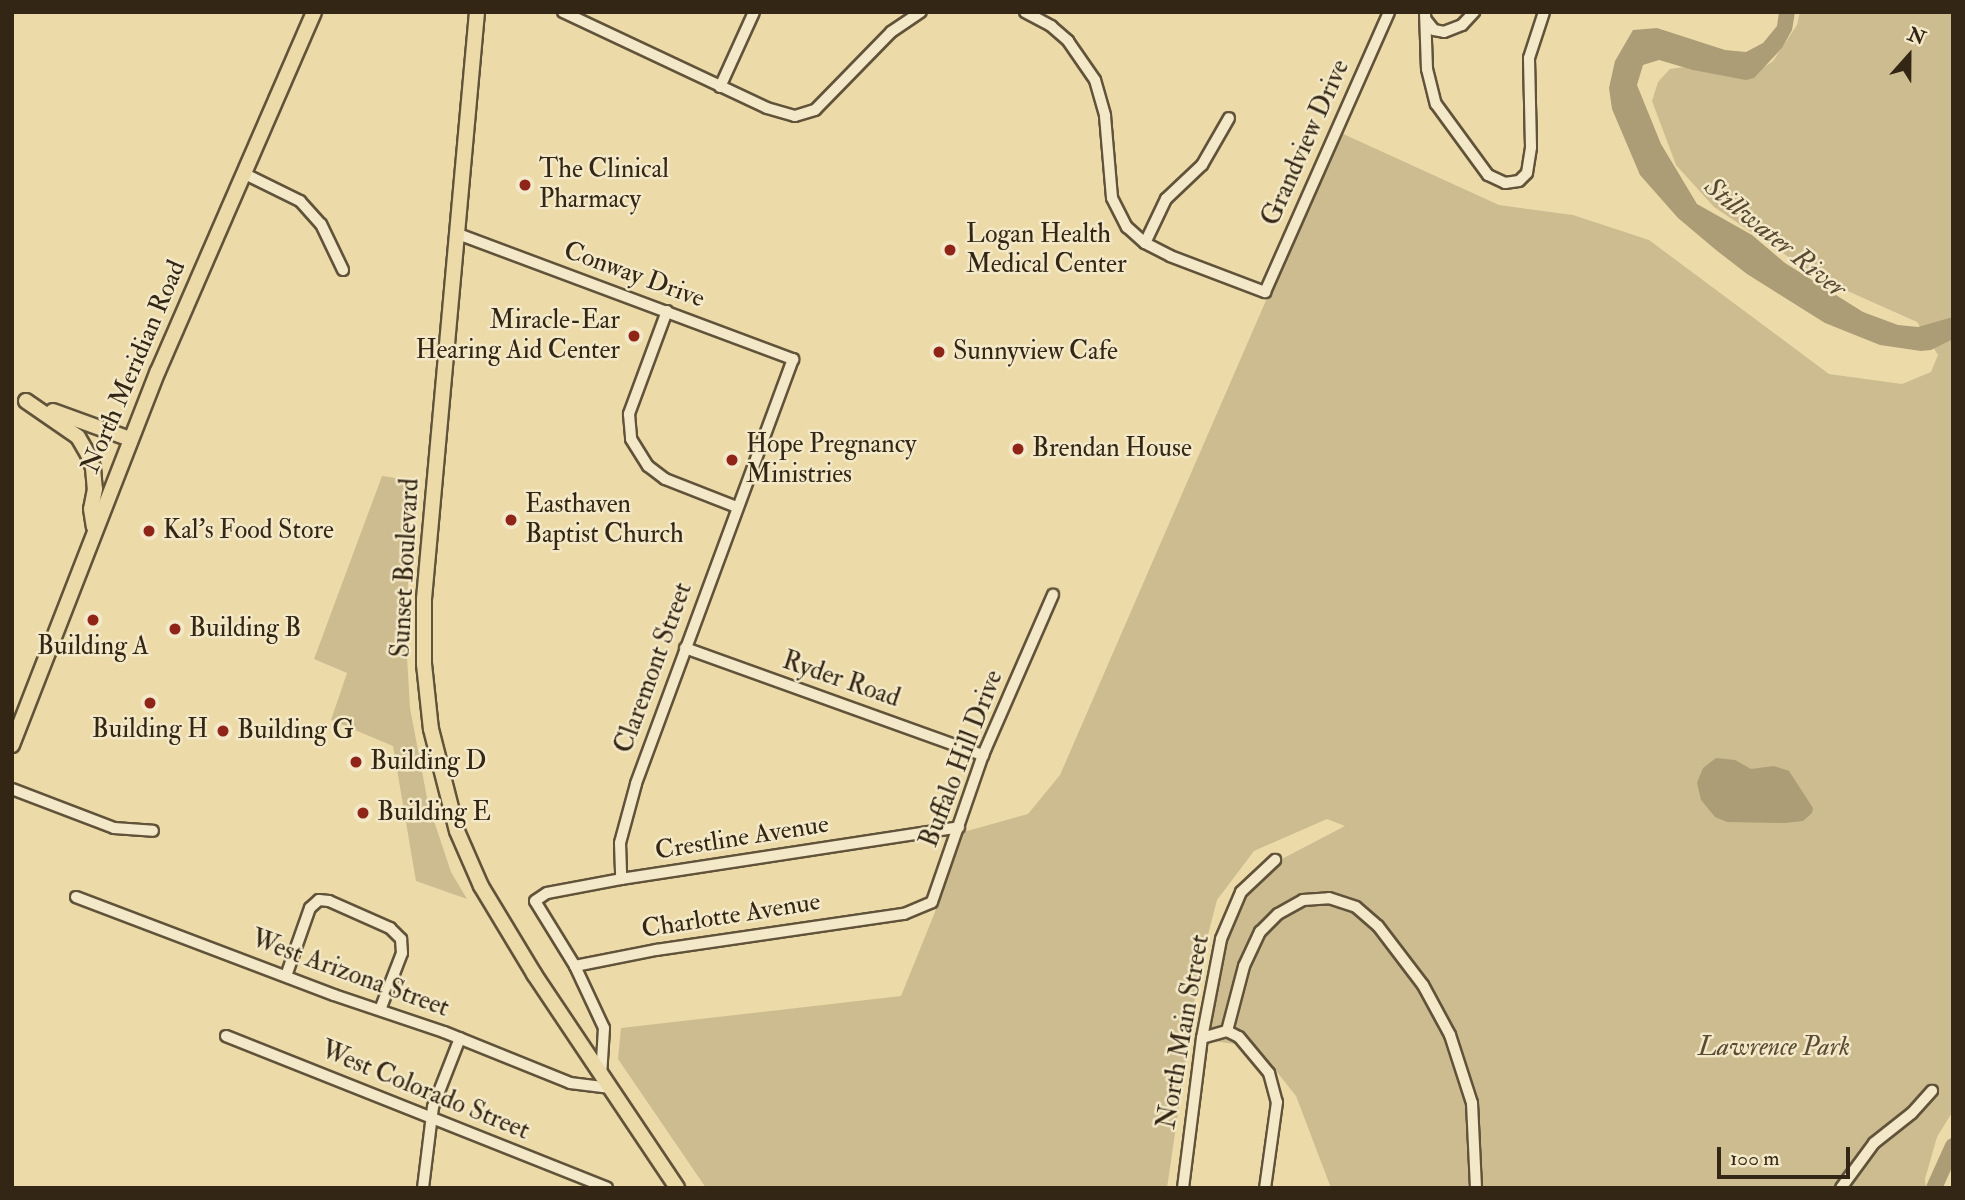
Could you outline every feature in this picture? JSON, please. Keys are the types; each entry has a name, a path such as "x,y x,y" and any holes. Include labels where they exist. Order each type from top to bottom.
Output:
{"main road":[{"name":"North Meridian Road","path":"12,745 130,439 314,12"},
{"name":"Sunset Boulevard","path":"477,12 424,599 424,664 431,729 457,831 481,886 502,925 677,1188"},
{"path":"19,398 130,439"},
{"path":"19,398 79,437 93,468 95,489 90,509 94,529"}],"street":[{"path":"563,12 779,113 806,114 823,104 891,32 921,12"},
{"path":"720,87 754,12"},
{"path":"1025,12 1051,26 1068,41 1095,80 1105,116 1112,198 1121,218 1145,243 1166,199 1202,165 1229,118"},
{"name":"Grandview Drive","path":"1145,243 1202,269 1265,292 1389,12"},
{"path":"1425,15 1434,30 1444,32 1462,25 1474,12"},
{"path":"1425,15 1427,69 1436,104 1488,174 1505,183 1519,181 1527,173 1531,147 1529,58 1544,12"},
{"path":"243,173 300,201 321,224 343,270"},
{"name":"Conway Drive","path":"458,234 793,359"},
{"path":"667,311 629,414 631,439 648,466 665,479 737,507"},
{"name":"Claremont Street","path":"621,879 620,844 626,814 793,359"},
{"name":"Buffalo Hill Drive","path":"894,915 920,909 932,902 959,827 958,819 983,755 1053,595"},
{"name":"Ryder Road","path":"685,648 983,755"},
{"path":"12,789 114,828 153,831"},
{"name":"Crestline Avenue","path":"575,966 535,901 547,893 621,879 959,827"},
{"name":"North Main Street","path":"1183,1188 1214,966 1230,914 1241,892 1275,860"},
{"name":"West Arizona Street","path":"76,897 460,1038 570,1083 605,1082"},
{"path":"1227,1031 1244,966 1260,932 1278,914 1303,900 1329,898 1356,907 1378,926 1423,985 1450,1035 1472,1103 1476,1188"},
{"path":"286,976 310,908 319,900 329,901 390,928 401,939 402,953 380,1010"},
{"name":"Charlotte Avenue","path":"575,966 656,950 894,915"},
{"path":"575,966 604,1028 605,1082"},
{"path":"1202,1038 1227,1031 1245,1042 1269,1073 1276,1092 1265,1188"},
{"name":"West Colorado Street","path":"226,1036 607,1188"},
{"path":"423,1188 437,1091 460,1038"},
{"path":"1842,1188 1874,1143 1912,1113 1932,1091"}],"green space":[{"name":"Lawrence Park","path":"1800,12 1953,12 1953,1111 1937,1137 1925,1179 1926,1188 1331,1188 1296,1096 1257,1047 1205,1040 1233,916 1253,885 1276,862 1345,826 1327,819 1254,851 1217,900 1199,970 1167,1188 706,1188 618,1059 621,1028 901,996 935,912 960,833 1028,814 1060,775 1339,132 1499,205 1573,215 1649,240 1829,374 1902,384 1931,372 1938,355 1917,322 1823,280 1714,207 1676,165 1652,101 1658,82 1670,69 1699,65 1751,76 1773,61 1797,25"},
{"path":"382,476 416,481 405,622 410,708 428,803 451,872 467,899 416,881 393,746 331,720 347,673 314,659"}],"shaded area":[{"path":"1779,12 1795,12 1792,30 1782,48 1754,78 1746,80 1693,70 1659,60 1643,65 1637,85 1661,144 1697,204 1752,235 1785,263 1863,312 1898,325 1918,327 1953,317 1953,339 1931,350 1880,345 1825,323 1747,274 1716,250 1678,218 1640,175 1612,109 1609,88 1615,61 1633,30 1657,28 1725,50 1746,52 1763,43 1777,26"},
{"path":"1716,758 1735,760 1751,769 1774,766 1789,771 1813,808 1812,813 1803,821 1785,823 1727,822 1715,817 1701,800 1697,783 1703,768"}],"waterway":[{"name":"Stillwater River","path":"1934,1188 1953,1146"}],"place":[{"name":"The Clinical Pharmacy","path":"525,185"},
{"name":"Logan Health Medical Center","path":"950,250"},
{"name":"Miracle-Ear Hearing Aid Center","path":"634,336"},
{"name":"Sunnyview Cafe","path":"939,352"},
{"name":"Brendan House","path":"1018,449"},
{"name":"Hope Pregnancy Ministries","path":"732,460"},
{"name":"Easthaven Baptist Church","path":"511,520"},
{"name":"Kal's Food Store","path":"149,531"},
{"name":"Building A","path":"93,620"},
{"name":"Building B","path":"175,629"},
{"name":"Building H","path":"150,703"},
{"name":"Building G","path":"223,731"},
{"name":"Building D","path":"356,762"},
{"name":"Building E","path":"363,813"}]}
